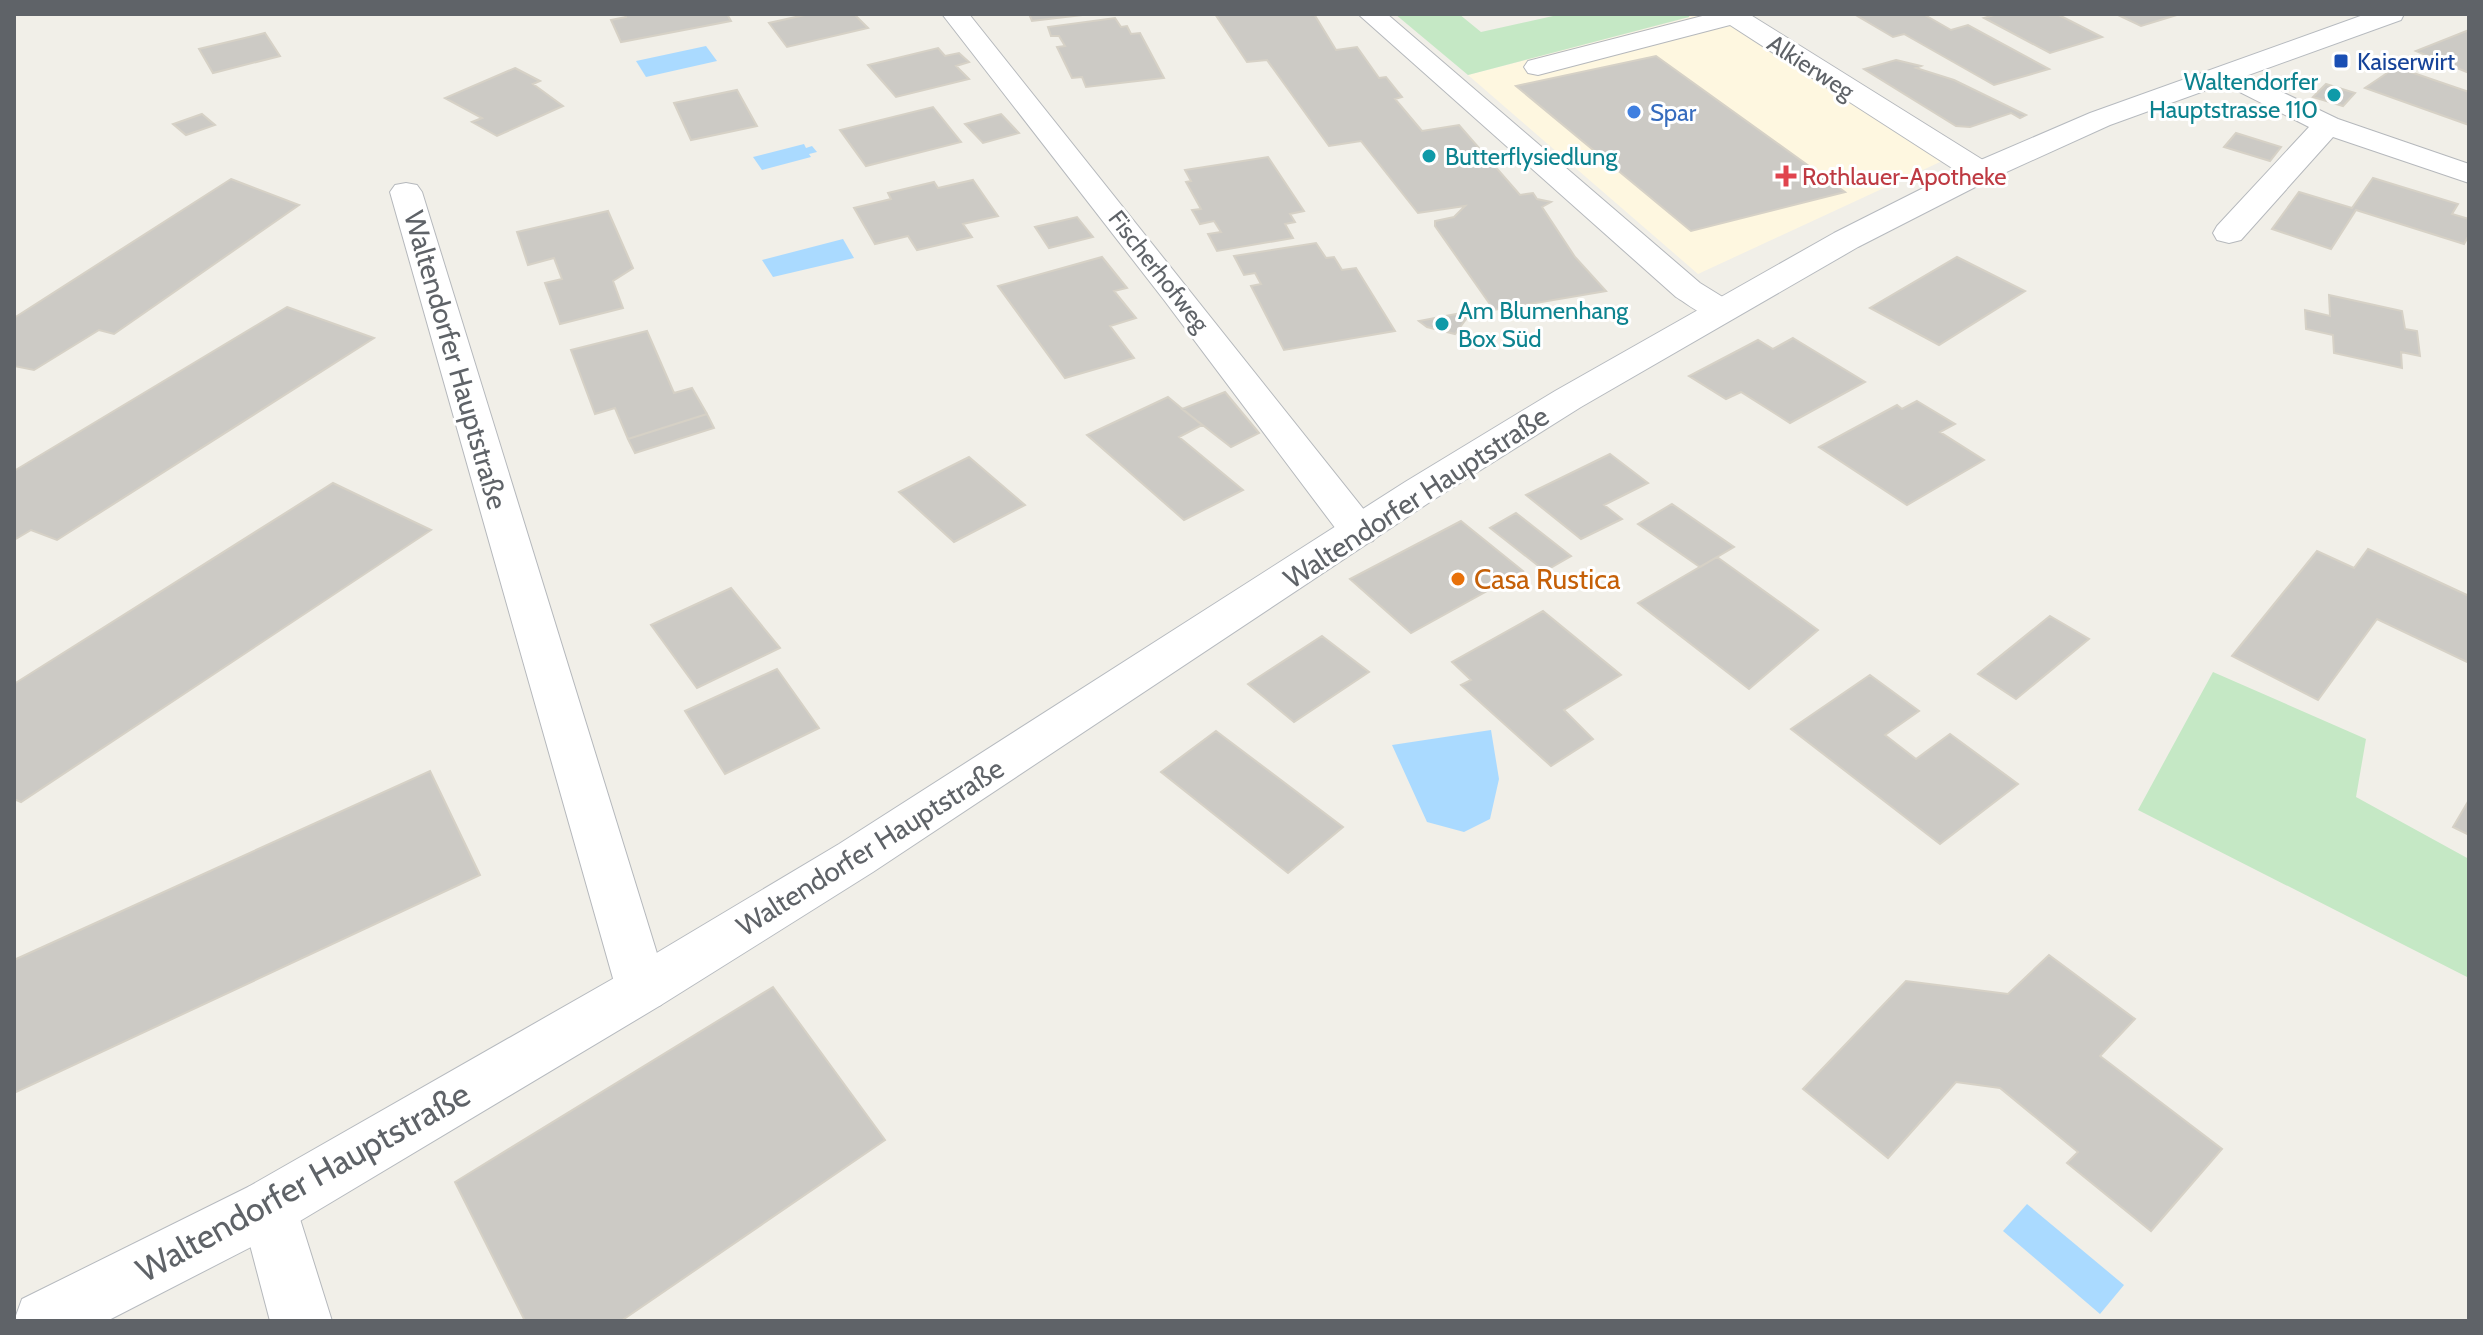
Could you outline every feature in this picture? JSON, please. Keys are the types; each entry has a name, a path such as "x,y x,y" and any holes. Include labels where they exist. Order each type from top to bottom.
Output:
{"street":[{"name":"Fischerhofweg","path":"955,14 1359,531"},
{"path":"1371,14 1688,290 1722,311"},
{"name":"Waltendorfer Hauptstraße","path":"44,1321 269,1207 642,989 856,858 1568,399 1846,240 1980,172 2100,119 2391,14"},
{"name":"Alkierweg","path":"1538,67 1734,16 1980,172"},
{"path":"2228,75 2327,125 2469,174"},
{"path":"2229,233 2327,125"},
{"name":"Waltendorfer Hauptstraße","path":"406,192 642,989"},
{"path":"269,1207 301,1321"}],"shaded area":[{"path":"1690,14 1730,14 1953,156 1698,274 1468,75 1688,18"}],"green space":[{"path":"1395,14 1459,14 1481,32 1562,14 1690,14 1689,17 1468,75"},
{"path":"2213,672 2366,739 2356,797 2469,859 2469,978 2138,810"}],"water":[{"path":"706,46 717,61 646,77 636,61"},
{"path":"804,144 806,148 812,146 817,152 809,154 811,157 762,170 753,157"},
{"path":"843,239 854,258 773,277 762,260"},
{"path":"1491,730 1499,779 1490,819 1464,832 1427,822 1392,745"},
{"path":"2027,1204 2124,1285 2100,1314 2003,1231"}],"building":[{"path":"625,14 727,14 731,21 621,42 611,20 626,17"},
{"path":"809,14 854,14 868,28 787,47 769,23"},
{"path":"1029,14 1091,14 1032,21"},
{"name":"Butterflysiedlung","path":"1215,14 1314,14 1336,50 1357,47 1379,78 1386,77 1402,97 1395,99 1422,131 1459,125 1520,195 1533,193 1537,199 1551,202 1542,207 1575,257 1606,291 1494,310 1435,226 1435,221 1454,217 1465,206 1418,213 1361,141 1329,146 1267,60 1247,62"},
{"path":"1854,14 1923,14 1951,30 1968,25 2049,69 1994,85 1904,34 1893,37"},
{"path":"1991,14 2057,14 2102,37 2050,53 1984,18 1994,15"},
{"path":"2116,14 2180,14 2141,26"},
{"path":"1115,18 1121,27 1127,26 1131,34 1140,33 1164,78 1086,87 1082,77 1072,78 1057,47 1065,46 1059,36 1051,36 1048,27"},
{"path":"2469,30 2469,73 2416,51"},
{"path":"265,33 280,56 213,73 199,49"},
{"path":"938,48 945,56 959,53 969,62 956,66 969,79 896,97 868,65"},
{"path":"1656,56 1845,192 1691,231 1516,86"},
{"path":"1896,60 1921,66 1916,68 1954,80 2026,115 2020,118 2011,113 1970,127 1956,126 1864,69"},
{"path":"2396,67 2469,92 2469,125 2365,88"},
{"path":"515,68 540,81 533,84 563,106 497,136 472,122 482,118 445,98"},
{"name":"Waltendorfer Hauptstrasse 110","path":"2326,84 2355,93 2343,106 2313,97"},
{"path":"737,90 757,126 691,140 674,103"},
{"path":"933,107 961,142 866,166 840,130"},
{"path":"202,114 215,125 186,135 173,124"},
{"path":"1001,114 1019,133 983,143 965,124"},
{"path":"2236,133 2281,147 2270,161 2224,147"},
{"path":"1268,157 1304,211 1290,214 1295,222 1285,224 1293,238 1217,251 1208,234 1221,232 1214,221 1200,224 1192,210 1201,209 1186,182 1191,181 1185,170"},
{"path":"2373,178 2458,204 2452,214 2469,219 2469,235 2464,244 2356,210 2331,249 2272,229 2299,192 2352,208"},
{"path":"231,179 299,205 114,334 99,330 34,370 14,366 14,318"},
{"path":"973,180 998,216 963,224 972,237 917,250 908,236 875,244 854,208 891,199 888,193 934,182 938,188"},
{"path":"608,211 633,268 613,281 623,308 560,324 545,283 562,279 554,258 528,265 517,232"},
{"path":"1077,217 1093,237 1049,248 1035,227"},
{"path":"1316,243 1326,258 1334,257 1342,270 1356,268 1395,331 1284,350 1251,286 1261,284 1255,273 1244,275 1234,256"},
{"path":"1102,257 1127,288 1114,291 1136,318 1110,326 1134,358 1065,378 998,286"},
{"path":"1957,257 2025,291 1939,345 1870,308"},
{"path":"2329,295 2402,311 2405,329 2417,331 2420,356 2401,352 2402,368 2334,353 2333,335 2306,329 2305,310 2330,316"},
{"path":"287,307 374,338 57,540 31,530 14,540 14,471"},
{"name":"Am Blumenhang Box Süd","path":"1472,311 1455,334 1427,327 1419,321"},
{"path":"647,331 674,393 692,388 707,414 628,439 615,408 595,414 571,350"},
{"path":"1793,338 1865,382 1790,423 1741,392 1726,399 1689,376 1758,340 1773,349"},
{"path":"1225,392 1259,433 1231,447 1182,409"},
{"path":"1168,397 1202,425 1179,437 1243,490 1184,520 1087,435"},
{"path":"1917,401 1955,424 1940,432 1984,460 1907,505 1819,447 1897,405 1902,409"},
{"path":"707,414 714,428 635,453 628,439"},
{"path":"1610,454 1648,483 1604,505 1622,519 1581,539 1526,495"},
{"path":"969,457 1025,505 954,542 899,492"},
{"path":"333,483 431,530 21,802 14,799 14,684"},
{"path":"1672,504 1734,547 1700,567 1638,524"},
{"path":"1516,513 1571,556 1545,571 1490,528"},
{"path":"1461,521 1523,571 1411,633 1350,579"},
{"path":"2368,549 2469,596 2469,663 2377,619 2318,700 2232,656 2317,551 2354,568"},
{"path":"1717,557 1818,630 1749,689 1638,603"},
{"path":"731,588 780,648 697,688 651,625"},
{"path":"1543,611 1621,675 1564,710 1593,739 1551,766 1461,685 1471,680 1452,662"},
{"path":"2050,616 2089,639 2016,699 1978,674"},
{"path":"1322,636 1369,672 1294,722 1248,684"},
{"path":"777,669 819,728 725,774 685,711"},
{"path":"1870,675 1919,711 1885,735 1916,759 1950,734 2018,784 1940,844 1791,729"},
{"path":"1216,731 1343,827 1288,873 1161,772"},
{"path":"430,771 480,875 14,1093 14,960"},
{"path":"2469,800 2469,835 2453,827"},
{"path":"2049,955 2135,1019 2100,1056 2222,1149 2151,1231 2067,1163 2078,1152 2000,1088 1956,1082 1888,1158 1803,1089 1906,981 2008,994"},
{"path":"773,987 885,1140 621,1321 525,1321 455,1182"}],"place":[{"name":"Kaiserwirt","path":"2341,61"},
{"name":"Waltendorfer Hauptstrasse 110","path":"2334,95"},
{"name":"Spar","path":"1634,112"},
{"name":"Butterflysiedlung","path":"1429,156"},
{"name":"Rothlauer-Apotheke","path":"1786,176"},
{"name":"Am Blumenhang Box Süd","path":"1442,324"},
{"name":"Casa Rustica","path":"1458,579"}]}
